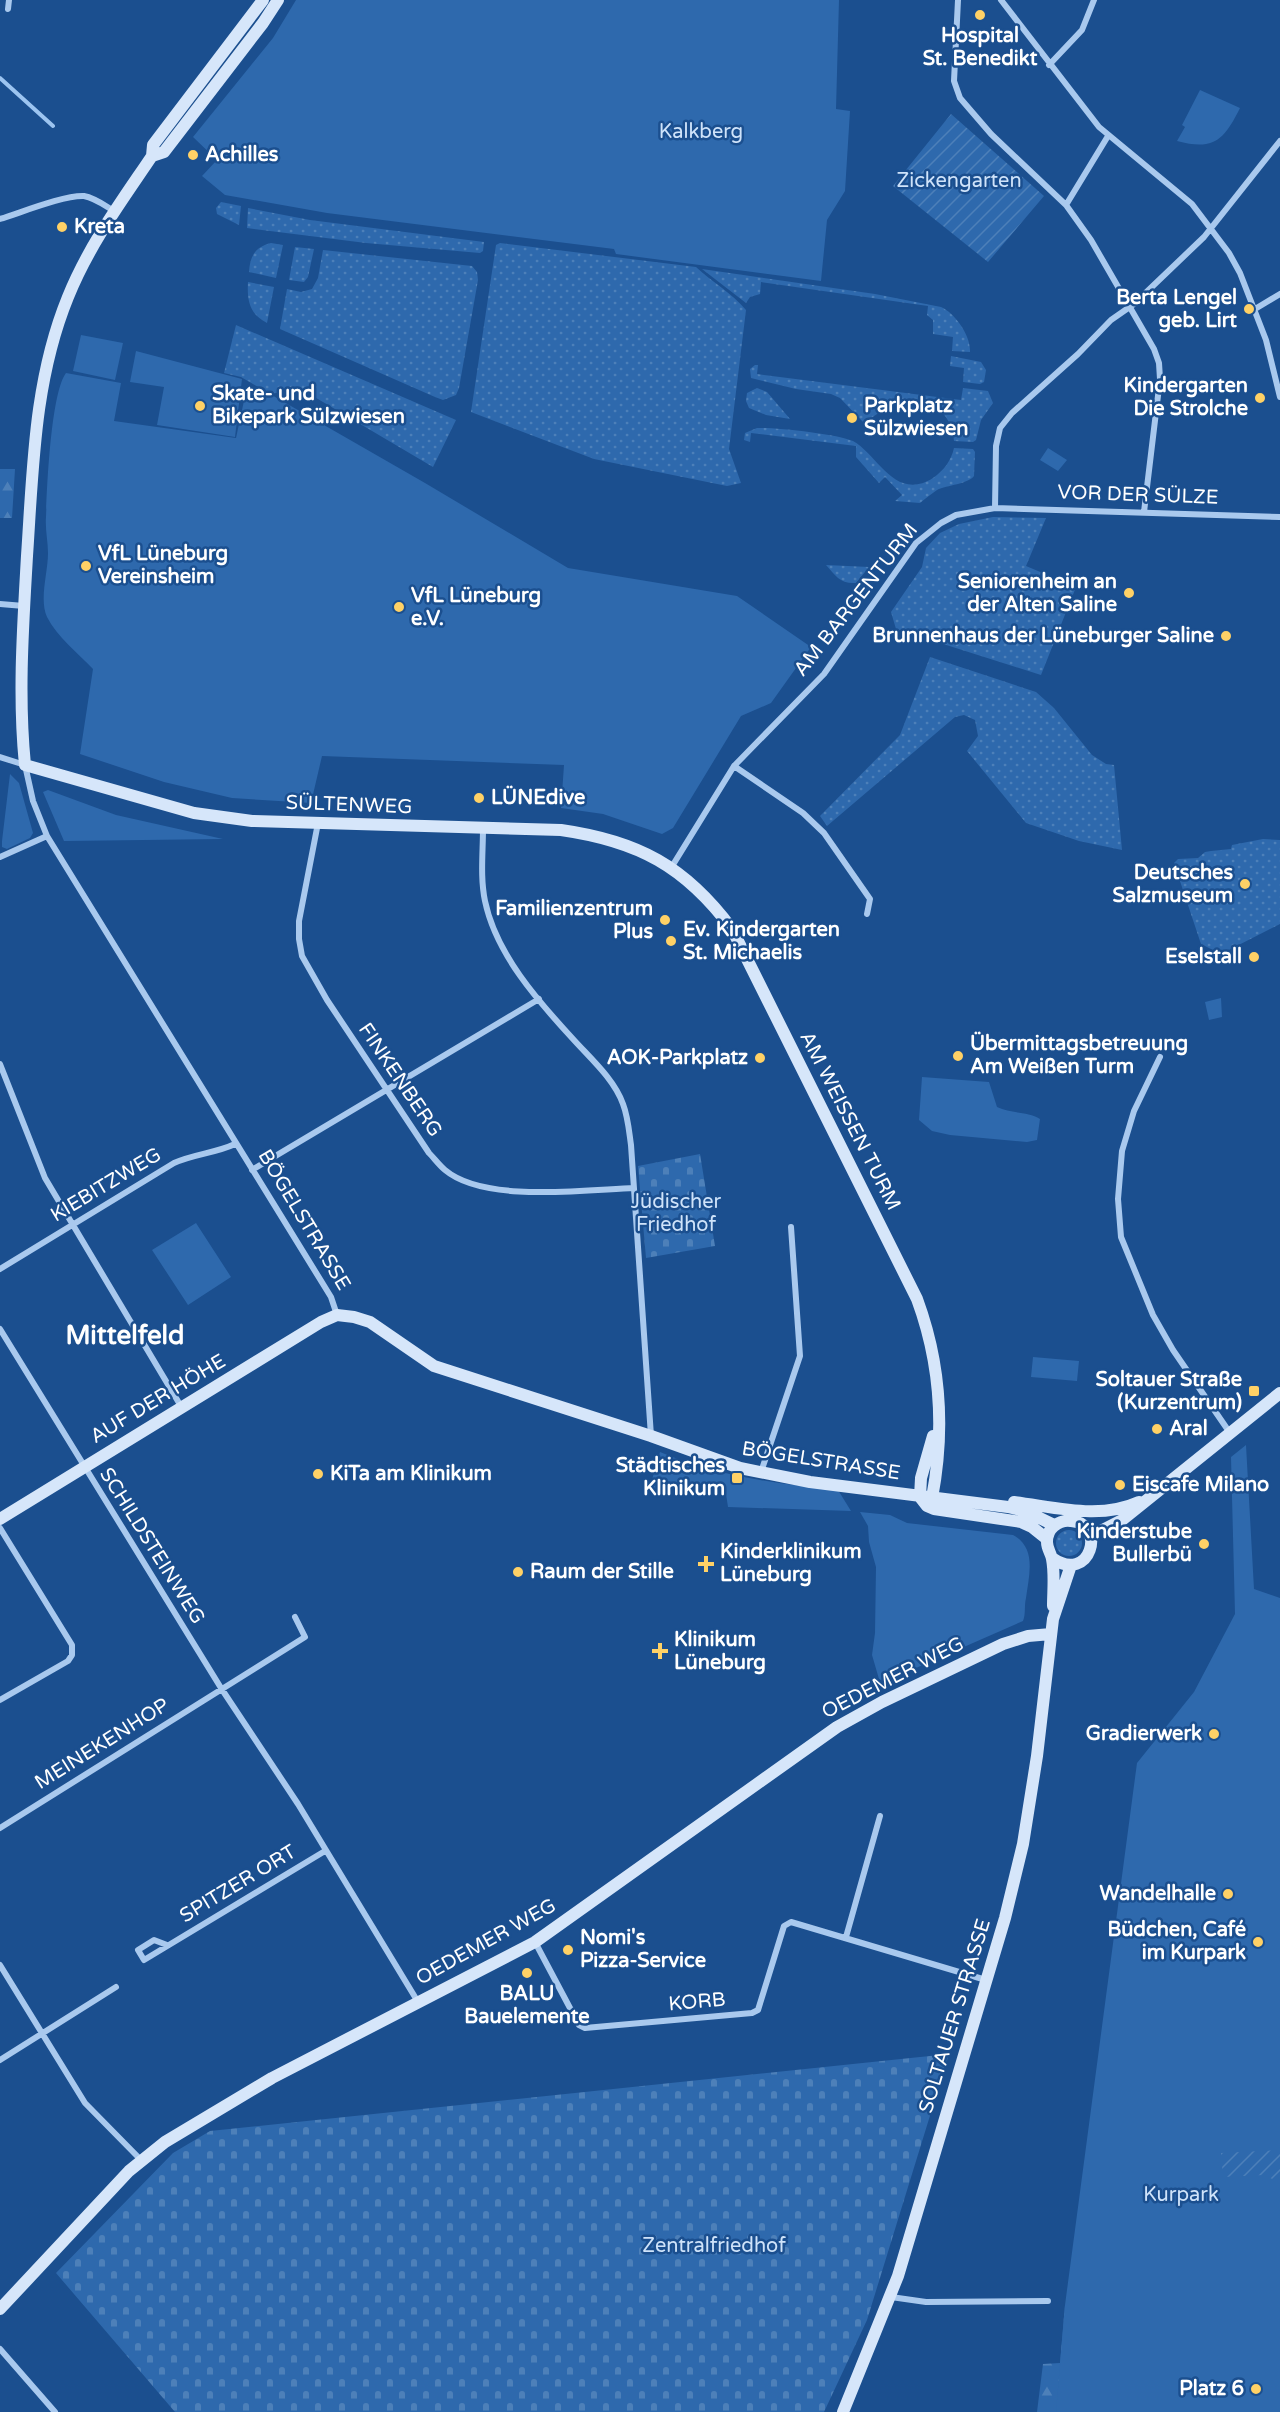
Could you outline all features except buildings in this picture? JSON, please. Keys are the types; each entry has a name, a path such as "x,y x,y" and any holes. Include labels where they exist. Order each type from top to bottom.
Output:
{"street":[{"path":"8,9 9,0"},
{"path":"0,758 25,765 22,657 36,423 43,382 57,328 68,298 92,247 152,156 153,145 263,0"},
{"path":"152,156 164,152 263,23 278,0"},
{"path":"958,0 954,81 960,98 991,134 1066,205 1091,240 1128,308 1154,349 1159,363 1160,379 1144,512"},
{"path":"1001,0 1049,65 1108,136 1192,204 1228,252 1255,309 1273,362 1280,397"},
{"path":"1049,65 1082,30 1094,0"},
{"path":"1066,205 1108,136"},
{"path":"995,508 996,446 1000,428 1012,412 1078,354 1111,320 1128,308 1211,229 1280,141"},
{"path":"0,219 58,201 83,196 98,201 114,211"},
{"path":"1255,309 1280,294"},
{"name":"VOR DER SÜLZE","path":"995,508 1280,517"},
{"name":"AM BARGENTURM","path":"671,868 735,766 824,674 916,543 940,523 956,515 995,508"},
{"path":"0,604 25,606"},
{"name":"SÜLTENWEG","path":"25,765 194,813 252,821 561,830 591,834 629,845 671,868"},
{"name":"BÖGELSTRASSE","path":"25,765 33,801 47,836 331,1297 337,1316 354,1317 370,1322 434,1366 651,1436 726,1464 760,1473 926,1497 1094,1512 1127,1508 1153,1495"},
{"path":"735,766 803,813 824,833 870,899 867,915"},
{"name":"FINKENBERG","path":"318,823 299,921 298,939 302,956 321,990 429,1153 445,1171 485,1189 513,1192 634,1188"},
{"path":"483,828 482,878 485,903 505,950 539,999 615,1088 624,1104 634,1188 651,1436"},
{"path":"0,856 47,836"},
{"name":"AM WEISSEN TURM","path":"671,868 699,890 732,929 916,1299 929,1332 938,1375 936,1480 926,1497"},
{"path":"252,1170 539,999"},
{"path":"1160,1057 1134,1111 1122,1150 1118,1199 1121,1237 1144,1296 1164,1334 1230,1433"},
{"path":"0,1064 37,1161 182,1408"},
{"name":"KIEBITZWEG","path":"0,1269 174,1163 190,1156 222,1150 235,1144"},
{"path":"760,1473 800,1356 791,1227"},
{"name":"AUF DER HÖHE","path":"0,1518 321,1322 337,1316"},
{"name":"SCHILDSTEINWEG","path":"0,1329 221,1688 298,1804 418,2002"},
{"path":"1047,1539 1054,1526 1064,1521 1075,1521 1085,1526 1091,1536 1122,1520 1280,1393"},
{"name":"AM WEISSEN TURM","path":"926,1497 921,1478 939,1417"},
{"name":"BÖGELSTRASSE","path":"936,1480 942,1490 952,1495 1003,1504 1025,1511 1054,1526"},
{"name":"BÖGELSTRASSE","path":"926,1497 927,1506 934,1509 1021,1522 1032,1527 1047,1539"},
{"path":"0,1528 72,1645 72,1655 68,1661 0,1700"},
{"name":"SOLTAUER STRASSE","path":"1053,1619 1071,1565 1081,1562 1088,1555 1092,1546 1091,1536"},
{"name":"SOLTAUER STRASSE","path":"843,2412 891,2296 1005,1918 1023,1844 1037,1756 1053,1619 1052,1558 1047,1549 1047,1539"},
{"path":"1052,1558 1061,1564 1071,1565"},
{"path":"221,1688 306,1637 295,1617"},
{"name":"OEDEMER WEG","path":"0,2309 141,2160 165,2142 272,2078 535,1942 847,1721 1003,1644 1028,1635 1051,1634"},
{"name":"MEINEKENHOP","path":"0,1828 221,1688"},
{"path":"846,1937 880,1816"},
{"name":"SPITZER ORT","path":"167,1945 325,1851"},
{"name":"KORB","path":"535,1942 579,2025 585,2028 752,2013 758,2010 784,1926 791,1922 986,1980"},
{"path":"0,1966 85,2103 141,2160"},
{"path":"0,2060 116,1988"},
{"path":"891,2296 926,2302 1048,2301"},
{"path":"0,2349 56,2412"}],"green space":[{"name":"Kalkberg","path":"296,0 839,0 836,109 850,111 845,191 827,220 821,281 616,254 614,249 327,213 225,195 202,176 217,160 193,137 273,38"},
{"path":"1200,90 1240,108 1229,128 1216,140 1200,145 1177,141 1185,127 1182,125"},
{"name":"Zickengarten","path":"951,114 1044,196 988,262 893,186"},
{"path":"221,202 241,206 239,225 217,214 216,208"},
{"path":"248,208 310,220 484,242 483,251 480,253 366,243 247,228"},
{"path":"271,243 283,245 276,278 249,272 254,253"},
{"path":"500,243 696,267 740,304 746,310 729,449 741,483 727,486 594,459 471,412 496,245"},
{"path":"295,247 314,249 308,277 304,282 289,280"},
{"path":"323,250 472,266 477,272 478,280 456,395 443,400 280,329 287,289 301,292 312,289 318,278"},
{"path":"702,269 875,294 941,307 952,314 965,332 970,352 952,351 953,337 933,334 933,320 927,315 928,306 761,282 760,294 750,297 746,303"},
{"path":"248,282 274,287 267,323 256,315 250,306"},
{"path":"236,325 456,420 433,467 301,389 270,394 241,377 224,373"},
{"path":"81,335 123,343 115,380 73,371"},
{"name":"Skate- und Bikepark Sülzwiesen","path":"136,351 242,379 235,437 157,425 164,387 130,382"},
{"path":"951,356 981,362 986,370 984,382 980,384 963,382 964,368 950,366"},
{"path":"758,365 757,374 961,400 963,388 988,391 993,403 981,420 976,440 973,442 954,441 948,421 935,406 927,402 907,400 896,403 863,422 840,398 831,394 796,389 751,378 750,369"},
{"name":"VfL Lüneburg e.V.","path":"66,373 121,383 114,421 236,438 245,396 270,394 568,568 737,596 811,647 771,703 741,716 673,828 662,834 603,814 561,808 564,765 322,756 311,803 232,798 164,782 80,754 93,669 56,631 47,617 44,602 48,561 47,485 53,419 61,384"},
{"path":"757,388 767,392 790,419 766,415 749,408 746,401 747,393"},
{"path":"757,428 806,431 845,438 862,448 888,474 908,484 920,484 937,475 949,461 954,448 973,449 975,452 974,476 967,481 937,490 920,503 895,501 902,495 885,477 879,483 856,457 856,446 751,433 750,442 744,440 745,433"},
{"path":"1048,448 1067,460 1058,471 1040,460"},
{"path":"0,469 15,469 12,518 0,518"},
{"path":"993,517 1046,518 1026,566 1076,587 1041,675 896,629 891,612 922,567 926,548 940,533 959,524"},
{"path":"826,565 869,567 856,583 851,583 839,578"},
{"path":"930,657 1036,692 1054,708 1092,755 1106,764 1114,765 1122,850 1079,841 1026,823 967,751 978,736 975,720 964,715 955,717 827,826 820,816 900,735"},
{"path":"10,774 19,783 33,833 30,838 7,849 2,847 2,841"},
{"path":"48,790 116,815 223,839 64,841 43,792"},
{"path":"1263,839 1280,840 1280,924 1221,954 1201,944 1174,863 1178,859 1198,858 1205,852 1231,849 1232,845"},
{"path":"1221,998 1222,1017 1209,1020 1205,1002"},
{"path":"922,1077 989,1082 997,1107 1040,1119 1037,1140 1027,1142 950,1135 932,1131 919,1120"},
{"name":"Jüdischer Friedhof","path":"700,1154 715,1246 646,1258 638,1166"},
{"path":"196,1223 231,1277 188,1305 152,1250"},
{"path":"1033,1357 1079,1361 1077,1381 1031,1377"},
{"name":"Kurpark","path":"1246,1445 1254,1589 1280,1598 1280,2412 1056,2412 1065,2305 1137,1763 1194,1692 1235,1614 1231,1457"},
{"path":"660,1452 725,1473 770,1482 838,1490 851,1511 728,1507 726,1494 649,1490"},
{"path":"860,1512 890,1515 907,1523 1013,1535 1021,1540 1026,1547 1030,1563 1023,1621 884,1682 879,1679 872,1655 875,1633 876,1567 869,1542 868,1526"},
{"path":"1069,1530 1078,1534 1082,1543 1078,1552 1069,1556 1060,1552 1056,1543 1060,1534"},
{"name":"Zentralfriedhof","path":"949,2054 867,2320 824,2412 175,2412 56,2273 173,2153 210,2131"},
{"path":"1280,2150 1280,2182 1263,2175 1223,2177 1221,2153"},
{"path":"1065,2305 1075,2412 1037,2412 1043,2364 1060,2363"}],"waterway":[{"path":"0,78 53,126"}],"place":[{"name":"Hospital St. Benedikt","path":"980,15"},
{"name":"Achilles","path":"193,155"},
{"name":"Kreta","path":"62,227"},
{"name":"Berta Lengel geb. Lirt","path":"1249,309"},
{"name":"Kindergarten Die Strolche","path":"1260,398"},
{"name":"Skate- und Bikepark Sülzwiesen","path":"200,406"},
{"name":"Parkplatz Sülzwiesen","path":"852,418"},
{"name":"VfL Lüneburg Vereinsheim","path":"86,566"},
{"name":"Seniorenheim an der Alten Saline","path":"1129,593"},
{"name":"VfL Lüneburg e.V.","path":"399,607"},
{"name":"Brunnenhaus der Lüneburger Saline","path":"1226,636"},
{"name":"LÜNEdive","path":"479,798"},
{"name":"Deutsches Salzmuseum","path":"1245,884"},
{"name":"Familienzentrum Plus","path":"665,920"},
{"name":"Ev. Kindergarten St. Michaelis","path":"671,941"},
{"name":"Eselstall","path":"1254,957"},
{"name":"Übermittagsbetreuung Am Weißen Turm","path":"958,1056"},
{"name":"AOK-Parkplatz","path":"760,1058"},
{"name":"Soltauer Straße (Kurzentrum)","path":"1254,1391"},
{"name":"Aral","path":"1157,1429"},
{"name":"KiTa am Klinikum","path":"318,1474"},
{"name":"Städtisches Klinikum","path":"737,1478"},
{"name":"Eiscafe Milano","path":"1120,1485"},
{"name":"Kinderstube Bullerbü","path":"1204,1544"},
{"name":"Kinderklinikum Lüneburg","path":"706,1564"},
{"name":"Raum der Stille","path":"518,1572"},
{"name":"Klinikum Lüneburg","path":"660,1651"},
{"name":"Gradierwerk","path":"1214,1734"},
{"name":"Wandelhalle","path":"1228,1894"},
{"name":"Büdchen, Café im Kurpark","path":"1258,1942"},
{"name":"Nomi's Pizza-Service","path":"568,1950"},
{"name":"BALU Bauelemente","path":"527,1973"},
{"name":"Platz 6","path":"1256,2389"}],"district":[{"name":"Mittelfeld","path":"125,1335"}]}
